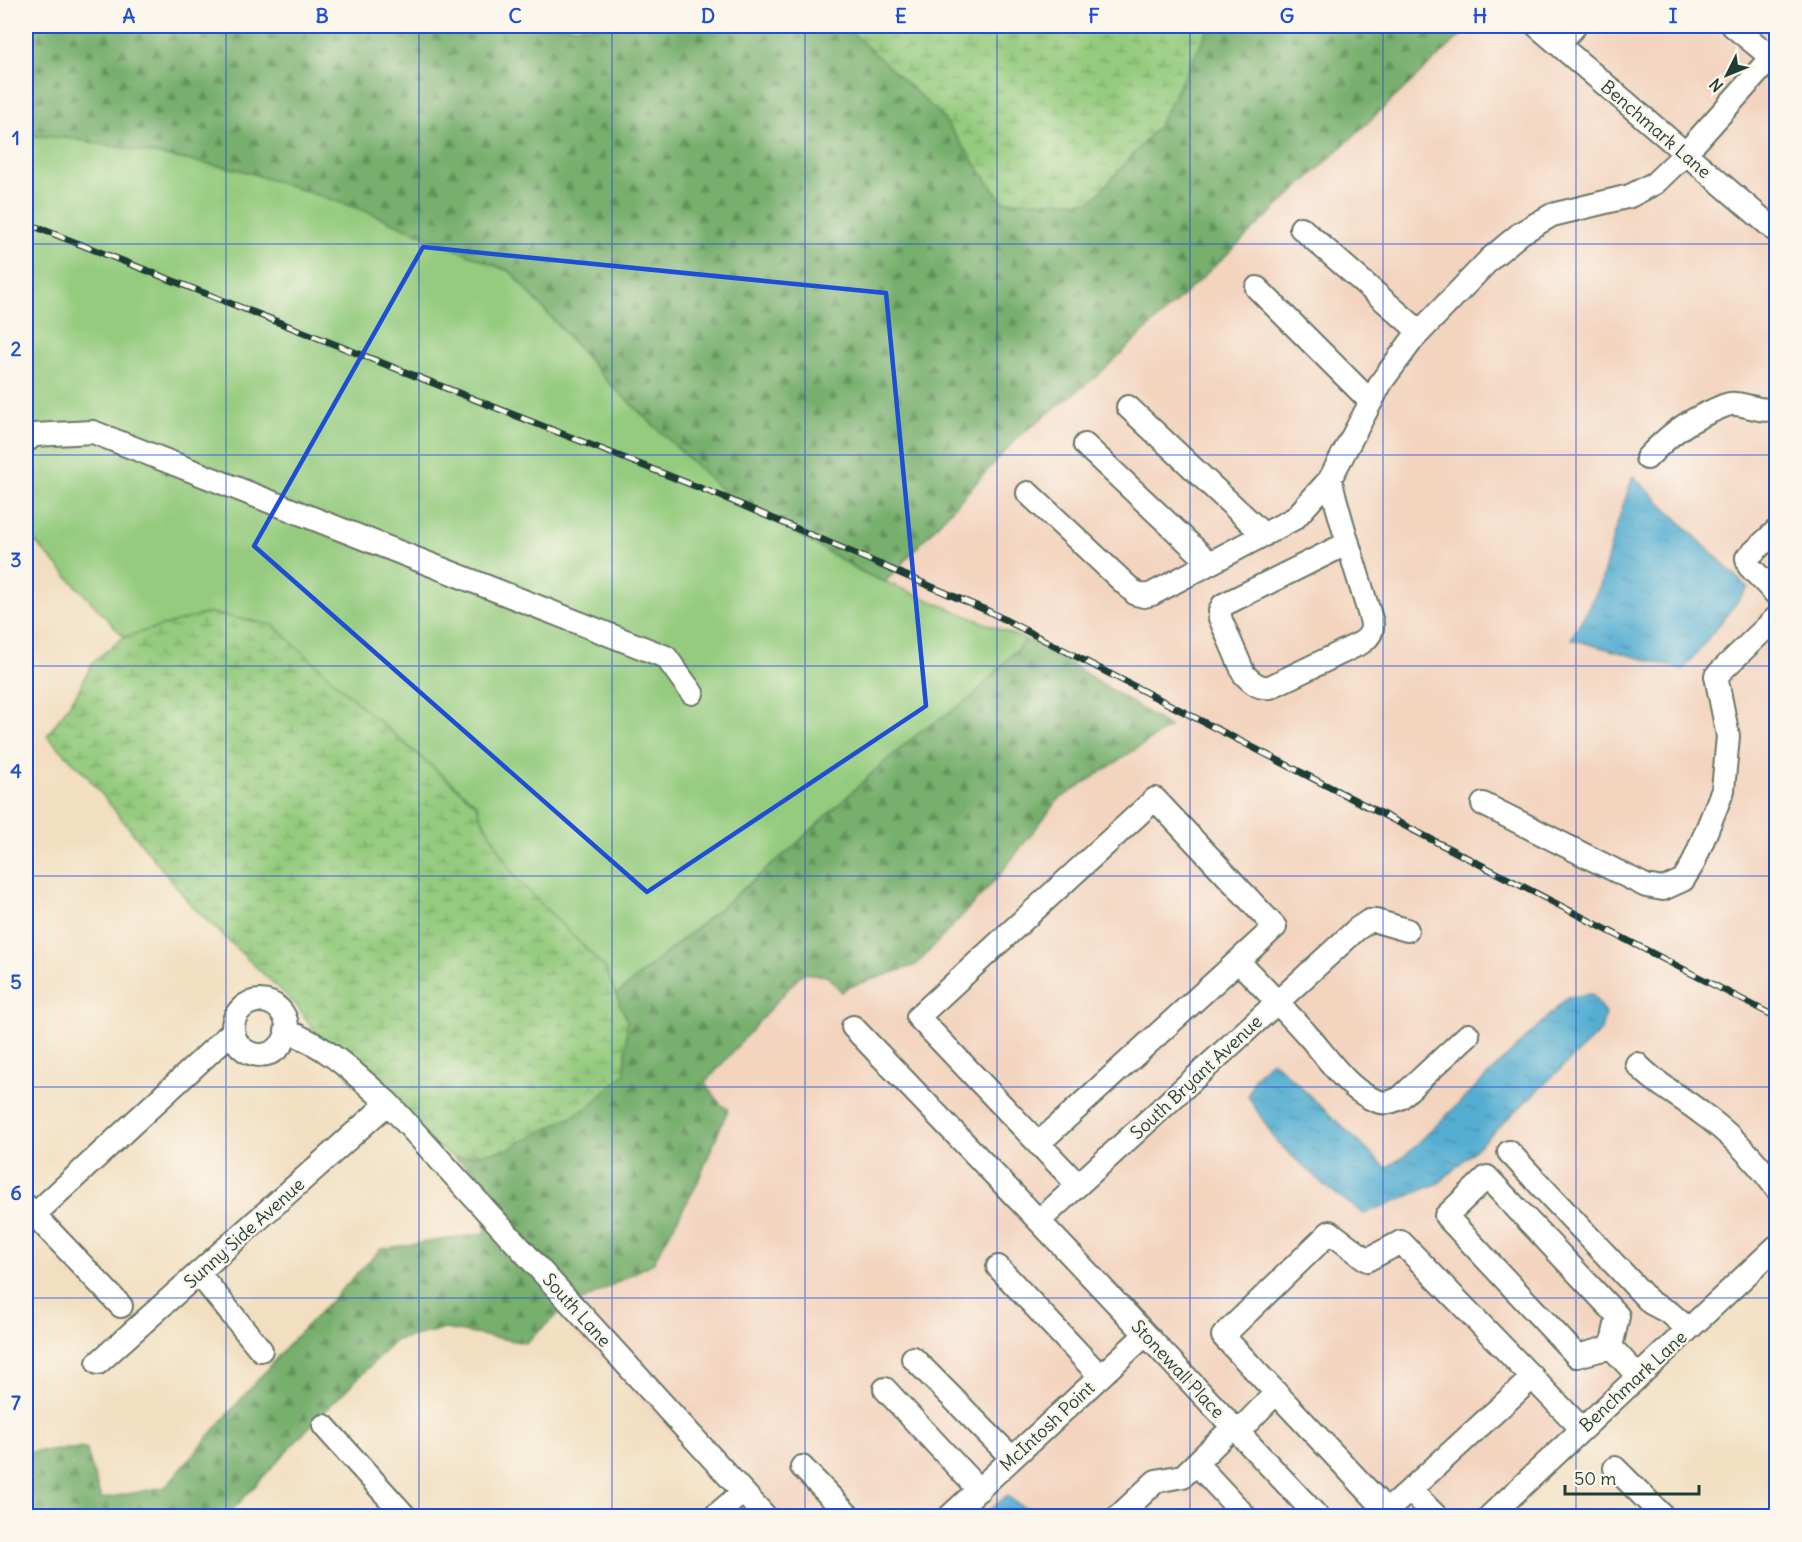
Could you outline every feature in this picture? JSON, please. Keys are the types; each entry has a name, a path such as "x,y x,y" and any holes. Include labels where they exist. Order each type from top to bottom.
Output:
{"street":[{"name":"Benchmark Lane","path":"1537,26 1776,231"},
{"path":"1558,44 1575,26"},
{"path":"1028,493 1136,594 1144,596 1152,594 1295,518 1330,479 1382,381 1420,332 1491,258 1521,233 1552,215 1630,196 1655,183 1775,57 1733,26"},
{"path":"1301,228 1420,332"},
{"path":"1257,288 1371,402"},
{"path":"1647,458 1679,428 1724,405 1733,404 1755,410 1776,408"},
{"path":"1128,407 1264,535"},
{"path":"26,441 34,435 93,432 666,657 692,693"},
{"path":"1085,445 1210,563"},
{"path":"1330,479 1371,619 1372,632 1368,639 1270,687 1264,688 1250,680 1244,674 1220,618 1223,605 1347,543"},
{"path":"1776,531 1747,558 1749,566 1776,594"},
{"path":"1483,804 1646,886 1664,889 1683,880 1693,864 1722,790 1728,736 1716,676 1776,618"},
{"path":"1038,1144 1275,927 1155,800 918,1017 1038,1144 1078,1185"},
{"name":"South Bryant Avenue","path":"1040,1221 1352,934 1369,921 1383,922 1407,930"},
{"path":"1238,961 1353,1086 1382,1103 1389,1104 1400,1098 1468,1035"},
{"path":"250,1003 268,1003 282,1014 286,1022 286,1031 284,1040 278,1048 263,1055 255,1055 240,1047 233,1031 233,1023 242,1008 250,1003"},
{"name":"Stonewall Place","path":"853,1027 1040,1221 1313,1515"},
{"path":"121,1306 30,1210 233,1031"},
{"name":"South Lane","path":"286,1031 308,1039 339,1059 388,1103 765,1516"},
{"path":"1637,1064 1648,1075 1703,1114 1739,1146 1776,1188"},
{"name":"Sunny Side Avenue","path":"98,1363 388,1103"},
{"path":"1509,1152 1651,1303 1670,1313 1688,1329"},
{"path":"1487,1177 1618,1316 1611,1347 1577,1356 1446,1216 1487,1177"},
{"path":"1533,1377 1387,1511 1223,1336 1330,1232 1366,1260 1401,1242 1533,1377 1582,1429"},
{"name":"Benchmark Lane","path":"1490,1516 1776,1247"},
{"path":"998,1267 1100,1376"},
{"path":"199,1274 261,1350"},
{"name":"McIntosh Point","path":"950,1516 1145,1335"},
{"path":"1611,1347 1638,1376"},
{"path":"913,1358 1012,1458"},
{"path":"885,1389 979,1490"},
{"path":"1119,1516 1156,1481 1183,1476 1276,1393"},
{"path":"324,1426 405,1516"},
{"path":"1196,1463 1245,1516"},
{"path":"802,1467 849,1516"},
{"path":"1615,1468 1663,1516"},
{"path":"1410,1490 1436,1516"},
{"path":"715,1516 743,1492"}],"highlighted area":[{"path":"423,247 886,293 926,706 647,892 254,546"}],"shaded area":[{"path":"1471,26 1776,26 1776,1259 1492,1516 1036,1516 1007,1496 981,1516 748,1516 558,1314 653,1263 727,1110 705,1083 803,973 827,976 842,992 846,988 916,965 997,878 1058,800 1170,727 1044,647 885,582 1019,436 1097,376","holes":["1633,477 1748,588 1571,639 1600,586 1615,530","1605,1014 1600,1031 1439,1183 1364,1214 1325,1186 1276,1141 1255,1077 1272,1061 1386,1168"]}],"green space":[{"path":"26,26 845,26 941,115 1002,201 1092,201 1158,126 1210,26 1471,26 1097,376 1019,436 885,582 866,574 725,493 608,382 511,272 363,210 241,170 68,138 26,135"},
{"path":"845,26 1210,26 1158,126 1092,201 1002,201 941,115"},
{"path":"26,135 68,138 241,170 363,210 511,272 608,382 725,493 866,574 1026,640 971,698 920,732 792,848 616,995 605,968 516,879 480,815 477,804 363,708 273,625 209,613 124,637 26,532"},
{"path":"209,613 273,625 363,708 477,805 480,816 516,879 605,968 627,1021 625,1073 587,1108 508,1149 455,1158 389,1115 353,1083 296,1005 191,905 87,776 47,736 76,695 93,662 124,637"},
{"path":"1026,640 1044,647 1170,727 1058,800 997,878 916,965 846,988 842,992 827,976 803,973 705,1083 721,1105 728,1109 696,1186 653,1263 558,1314 526,1343 445,1329 396,1340 314,1422 227,1516 26,1516 26,1452 86,1448 101,1499 165,1487 287,1346 381,1249 486,1233 473,1170 455,1158 508,1149 627,1021 616,995 792,848 920,732 971,698"}],"water":[{"path":"1633,476 1748,588 1683,670 1571,639 1600,586"},
{"path":"1592,994 1605,1014 1601,1031 1439,1183 1364,1214 1325,1186 1276,1141 1248,1096 1255,1077 1272,1060 1386,1168 1406,1155 1568,997"},
{"path":"1007,1496 1036,1516 981,1516"}],"railway":[{"path":"26,223 723,497 988,611 1776,1017"}]}
